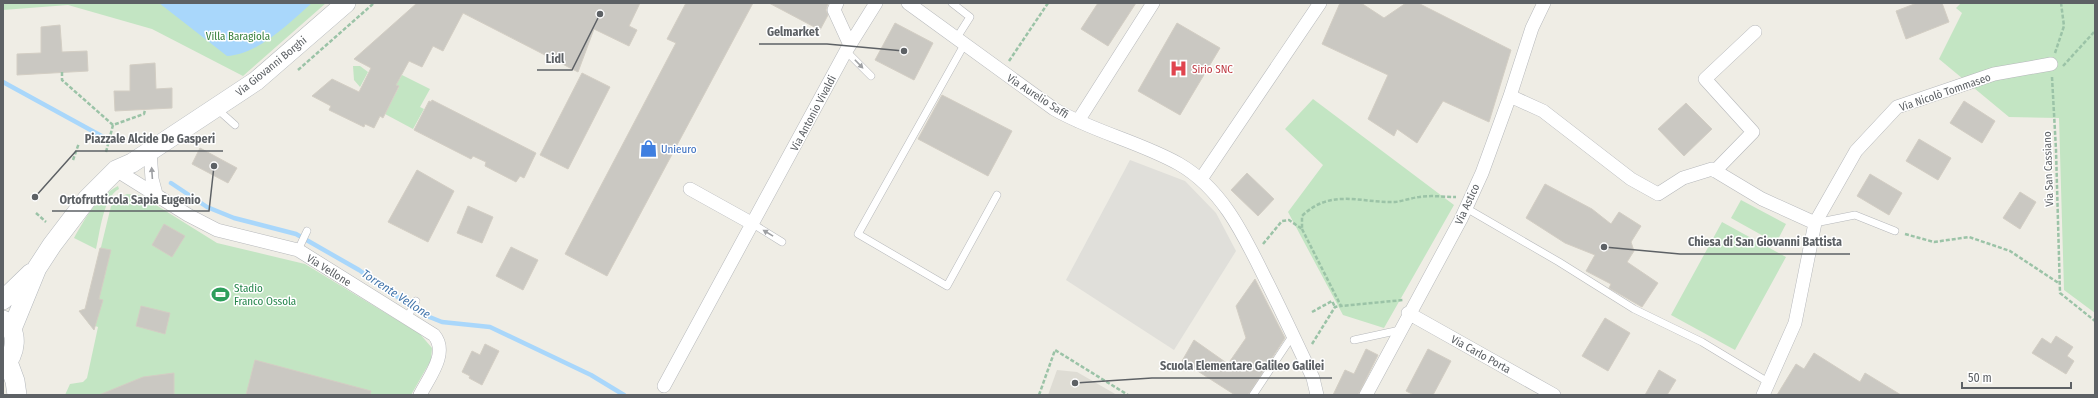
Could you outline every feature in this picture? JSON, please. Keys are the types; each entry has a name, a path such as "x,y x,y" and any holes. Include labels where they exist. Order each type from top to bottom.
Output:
{"main road":[{"name":"Via Giovanni Borghi","path":"7,324 37,268 87,198 116,170 132,163 261,77 346,3"},
{"name":"Via Giovanni Borghi","path":"3,300 37,268"},
{"path":"7,324 15,346 5,365 15,381 17,395"},
{"path":"3,382 12,395"}],"street":[{"path":"837,3 834,10 848,48"},
{"name":"Via Antonio Vivaldi","path":"664,386 848,48 876,3"},
{"name":"Via Aurelio Saffi","path":"908,3 1054,109 1078,122 1168,158 1201,180 1227,209 1255,258 1304,358 1313,378 1317,395"},
{"path":"1078,122 1153,3"},
{"path":"1201,180 1320,3"},
{"name":"Via Astico","path":"1366,395 1408,313 1468,203 1510,96 1532,28 1544,3"},
{"path":"1715,171 1753,132 1704,79 1755,32"},
{"name":"Via Nicolò Tommaseo","path":"1763,395 1795,323 1815,223 1856,151 1897,107 1994,74 2051,64"},
{"path":"1510,96 1544,111 1631,179 1658,194 1683,178 1712,169 1762,199 1815,223"},
{"path":"150,151 152,178 156,194"},
{"name":"Via Vellone","path":"116,170 188,215 217,230 298,250 434,335 439,340 441,349 439,357 420,395"},
{"path":"690,189 753,224"},
{"name":"Via Carlo Porta","path":"1408,313 1554,395"}],"lane":[{"path":"952,3 970,17 960,42 858,234 947,286 997,195"},
{"path":"848,48 871,76"},
{"path":"216,108 235,125"},
{"path":"1468,203 1558,262 1634,309 1702,342 1768,382"},
{"path":"1815,223 1855,215 1895,230"},
{"path":"753,224 782,242"},
{"path":"298,250 307,231"},
{"path":"407,318 416,301"},
{"path":"1354,340 1400,330"},
{"path":"1253,395 1293,335"}],"path":[{"path":"298,70 374,3"},
{"path":"1002,72 1048,3"},
{"name":"Via San Cassiano","path":"2061,3 2064,26 2051,64 2056,150 2060,292 2095,321"},
{"path":"2051,64 2065,66 2095,31"},
{"path":"62,72 62,80 113,125"},
{"path":"113,125 144,114 145,110"},
{"path":"106,152 113,125"},
{"path":"73,160 79,143"},
{"path":"1341,306 1302,228 1302,216 1311,208 1331,200 1350,198 1373,202 1397,202 1420,197 1468,203"},
{"path":"36,213 46,222"},
{"path":"1255,258 1265,241 1282,221 1289,220 1302,228"},
{"path":"1895,230 1934,242 1970,237 2010,251 2060,284"},
{"path":"1304,358 1335,307 1400,300 1416,300"},
{"path":"1312,312 1332,301 1335,307"},
{"path":"1039,395 1055,350 1128,395"}],"shaded area":[{"path":"1130,160 1185,181 1216,213 1236,251 1174,350 1066,280"},
{"path":"1057,370 1077,372 1117,395 1048,395"}],"green space":[{"name":"Villa Baragiola","path":"3,3 326,3 243,76 152,29 68,5 3,10"},
{"path":"1961,3 2095,3 2095,313 2064,290 2059,118 2009,117 1939,59 1962,13 1956,8"},
{"path":"353,66 360,66 368,72 360,87 354,80"},
{"path":"402,75 430,89 420,107 424,109 413,129 385,114 399,87 396,85"},
{"path":"1313,99 1454,205 1384,328 1343,315 1288,212 1323,165 1285,129"},
{"path":"118,186 119,189 114,193 106,207 96,249 74,238 92,209 104,196"},
{"name":"Stadio Franco Ossola","path":"127,194 140,195 217,243 305,264 420,334 432,348 431,360 411,395 65,395 70,384 83,382 87,378 98,327 89,324 81,310 86,309 111,206 117,198"},
{"path":"1741,200 1786,224 1776,243 1731,218"},
{"path":"1722,222 1786,257 1735,350 1671,315"}],"water":[{"path":"159,3 312,3 284,28 262,44 239,54 227,56"}],"building":[{"path":"417,3 640,3 629,26 637,30 629,46 594,29 578,72 463,13 443,51 433,46 422,67 409,61 396,85 399,86 383,118 380,116 374,128 365,124 364,127 329,110 331,106 312,96 332,79 359,92 371,68 354,59"},
{"name":"Unieuro","path":"686,3 753,3 607,276 565,254 676,43 667,39"},
{"path":"769,3 828,3 826,10 828,15 820,30"},
{"path":"1098,3 1136,3 1108,46 1081,29"},
{"path":"1340,3 1361,3 1384,18 1406,3 1418,3 1511,50 1489,122 1443,101 1417,143 1397,129 1394,136 1368,119 1388,75 1322,44"},
{"path":"1917,3 1942,3 1949,22 1906,39 1896,11"},
{"path":"895,23 933,43 914,80 875,60"},
{"name":"Sirio SNC","path":"1177,23 1220,48 1180,115 1138,91"},
{"path":"60,25 62,52 87,51 88,71 17,75 17,54 41,53 41,27"},
{"path":"155,63 156,89 172,88 172,108 115,111 114,91 130,91 130,65"},
{"path":"582,73 610,87 568,169 540,155"},
{"path":"942,95 1012,131 988,176 918,139"},
{"path":"432,100 536,153 524,178 520,176 516,182 485,166 486,162 473,156 471,159 414,130 429,101 431,102"},
{"path":"1964,101 1995,121 1982,143 1950,123"},
{"path":"1686,103 1712,129 1684,156 1658,129"},
{"path":"1919,139 1951,158 1938,180 1906,161"},
{"path":"200,148 237,168 228,183 192,164"},
{"path":"417,170 454,191 428,242 388,222"},
{"path":"1247,173 1274,199 1258,216 1231,190"},
{"path":"1870,174 1902,193 1889,215 1857,196"},
{"path":"1545,184 1592,209 1611,224 1619,212 1641,226 1631,242 1634,251 1627,262 1658,283 1642,307 1609,288 1611,284 1586,271 1595,255 1565,243 1526,218"},
{"path":"2020,192 2036,202 2020,229 2003,218"},
{"path":"468,206 493,217 482,243 457,233"},
{"path":"164,224 185,236 172,257 152,245"},
{"path":"511,247 538,260 523,290 496,276"},
{"path":"100,248 111,250 99,299 103,300 94,330 79,311 85,309"},
{"path":"1255,279 1285,338 1248,395 1235,395 1182,361 1194,340 1228,364 1246,338 1236,306"},
{"path":"141,306 170,313 165,334 136,326"},
{"path":"1605,318 1630,333 1608,371 1582,356"},
{"path":"2056,336 2073,347 2067,356 2074,361 2066,374 2032,353 2042,338 2051,344"},
{"path":"485,344 499,351 482,385 469,378 470,376 462,372 472,351 480,355"},
{"path":"1366,349 1378,355 1358,395 1333,395 1345,370 1354,374"},
{"path":"1428,349 1451,361 1433,395 1414,395 1406,391"},
{"path":"1814,353 1860,382 1865,373 1901,395 1777,395 1796,364 1804,369"},
{"path":"255,360 371,391 370,395 246,395"},
{"path":"1659,370 1676,380 1667,395 1645,395"},
{"path":"174,373 174,395 99,395 143,377"}],"waterway":[{"name":"Torrente Vellone","path":"3,82 107,139"},
{"name":"Torrente Vellone","path":"171,183 207,207 234,218 296,234 359,270 422,314 442,322 490,327 591,375 624,395"}],"place":[{"name":"Lidl","path":"600,14"},
{"name":"Gelmarket","path":"904,51"},
{"name":"Sirio SNC","path":"1179,69"},
{"name":"Unieuro","path":"648,149"},
{"name":"Ortofrutticola Sapia Eugenio","path":"214,166"},
{"name":"Piazzale Alcide De Gasperi","path":"35,197"},
{"name":"Chiesa di San Giovanni Battista","path":"1604,247"},
{"name":"Stadio Franco Ossola","path":"221,294"},
{"name":"Scuola Elementare Galileo Galilei","path":"1075,383"}]}
